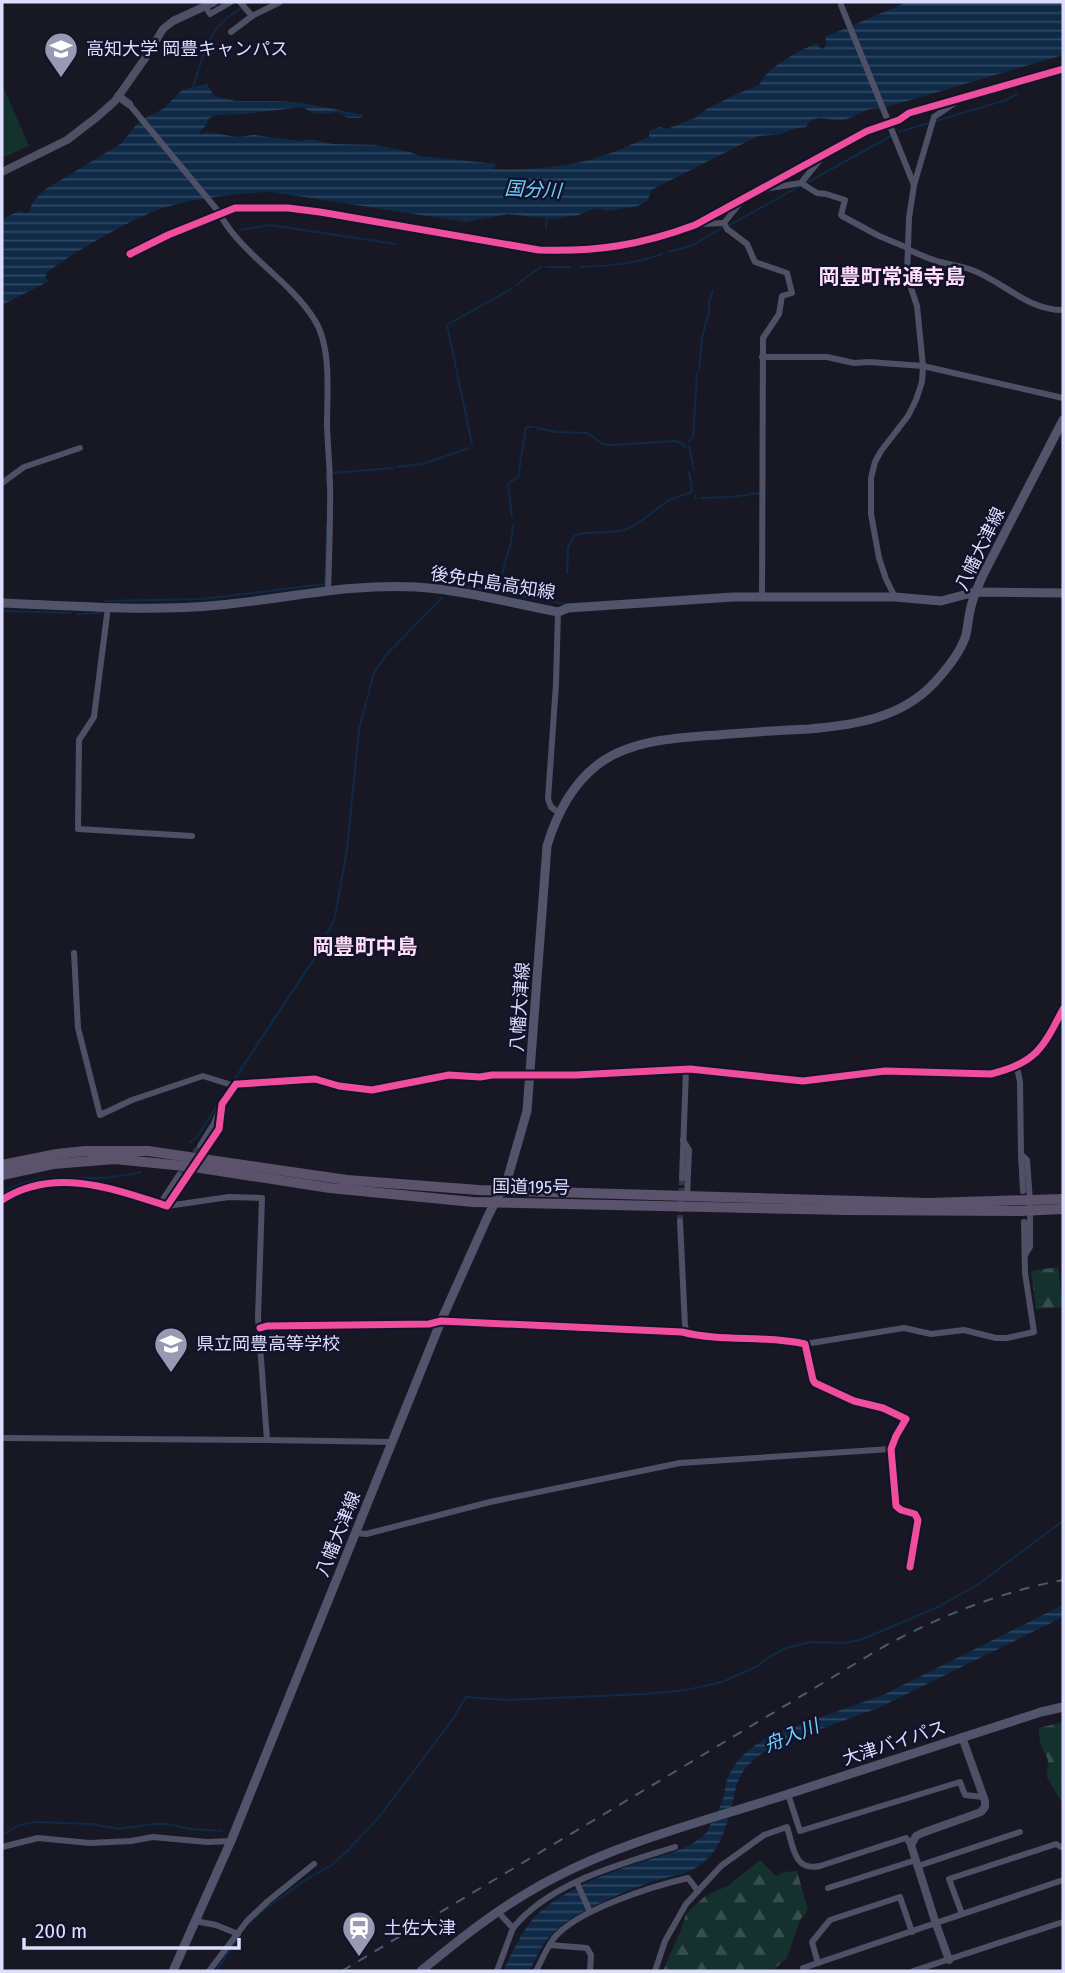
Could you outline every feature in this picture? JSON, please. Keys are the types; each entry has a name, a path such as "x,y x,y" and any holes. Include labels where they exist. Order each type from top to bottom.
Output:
{"highway":[{"name":"国道195号","path":"2,1165 85,1151 148,1151 347,1180 687,1201"},
{"name":"国道195号","path":"2,1175 53,1164 138,1160 377,1194 473,1202 928,1203 1063,1209"},
{"name":"国道195号","path":"1030,1206 1063,1199"}],"main road":[{"name":"八幡大津線","path":"173,1971 231,1841 441,1321 508,1177 527,1111 547,846 559,813 579,783 596,765 636,746 697,737 849,724 895,712 922,694 956,655 965,638 975,592 1063,420"},
{"name":"後免中島高知線","path":"2,604 173,608 377,586 455,592 558,612 568,608 698,598 895,597 941,601 975,592 1063,593"},
{"name":"大津バイパス","path":"498,1912 550,1880 590,1861 677,1829 1063,1707"},
{"path":"421,1971 498,1912"}],"street":[{"path":"2,172 67,140 97,117 118,96 163,29 173,21 214,2"},
{"path":"205,6 210,14 231,2"},
{"path":"240,2 249,13"},
{"path":"231,32 249,13 280,2"},
{"path":"844,4 914,185"},
{"path":"130,254 168,235 235,208 288,208 320,212 528,248 571,251 608,249 674,234 695,225 867,131 909,113 1063,69"},
{"path":"118,96 130,104 243,245 288,286 314,318 323,338 331,503 328,592"},
{"path":"895,597 879,558 871,514 871,478 875,462 908,416 922,382 917,306 907,276 908,222 914,185 934,117 959,100"},
{"path":"759,190 801,183 824,154"},
{"path":"801,183 817,193 845,200 841,215 869,231 937,261 971,269 1023,299 1043,307 1063,310"},
{"path":"695,225 724,223 743,199"},
{"path":"724,223 727,229 747,244 755,262 783,270 789,276 792,293 782,296 778,316 763,337 762,596"},
{"path":"762,357 827,357 854,363 923,366 1063,398"},
{"path":"2,483 24,467 80,448"},
{"path":"108,607 94,717 79,740 78,829 192,836"},
{"path":"558,612 548,799 551,807 559,813"},
{"path":"74,953 78,1028 100,1115 132,1100 203,1076 232,1085 307,1078 372,1090 449,1075 576,1075 686,1070 803,1081 885,1071 985,1075 1007,1070 1029,1060 1039,1051 1063,1009"},
{"path":"1014,1066 1020,1082 1023,1191"},
{"path":"682,1178 686,1070"},
{"path":"200,1146 232,1085"},
{"path":"164,1205 219,1129 222,1104"},
{"path":"683,1140 689,1150 687,1201"},
{"path":"1021,1154 1027,1160 1030,1206 1030,1247 1026,1255"},
{"path":"164,1205 180,1175"},
{"path":"2,1200 17,1191 42,1185 87,1183 110,1187 164,1205 229,1197 262,1198 258,1318 267,1440"},
{"path":"680,1222 687,1334"},
{"path":"260,1328 429,1324 441,1321 786,1340 805,1344 904,1328 931,1334 964,1330 1007,1338 1034,1332 1025,1273 1024,1222"},
{"path":"805,1344 815,1383 854,1401 883,1408 906,1419 891,1449 896,1506 915,1514 918,1520 910,1567"},
{"path":"2,1438 393,1443"},
{"path":"355,1533 366,1534 490,1502 680,1463 891,1449"},
{"path":"911,1845 916,1836 922,1833 981,1812 985,1808 962,1737"},
{"path":"788,1794 800,1831 960,1782 965,1795 983,1797"},
{"path":"655,1971 665,1941 686,1905 698,1891 722,1866 764,1835 787,1827 800,1863 809,1868 906,1838 911,1845 949,1960"},
{"path":"828,1888 1020,1832"},
{"path":"2,1847 38,1838 90,1843 153,1837 207,1842 231,1841"},
{"path":"962,1914 949,1879 1056,1844 1063,1848"},
{"path":"497,1971 513,1928 536,1905 617,1865 675,1846"},
{"path":"209,1971 247,1921 314,1864"},
{"path":"536,1971 561,1930 589,1911 659,1885 688,1878 698,1891"},
{"path":"804,1971 803,1968 1063,1880"},
{"path":"578,1885 589,1911"},
{"path":"818,1963 811,1942 830,1920 900,1897 912,1932"},
{"path":"498,1912 513,1928"},
{"path":"195,1921 216,1924 238,1934"},
{"path":"913,1971 1063,1922"},
{"path":"550,1945 587,1948 591,1955 590,1971"}],"green space":[{"path":"2,84 29,146 2,158"},
{"path":"1058,1267 1063,1307 1036,1309 1031,1271"},
{"path":"1063,1722 1063,1804 1047,1777 1048,1760 1040,1743 1039,1728"},
{"path":"760,1860 776,1876 797,1871 808,1910 800,1920 787,1958 772,1971 663,1971 686,1914 704,1897 729,1885"}],"water":[{"name":"国分川","path":"907,2 1063,2 1063,55 880,109 870,109 848,119 818,118 806,127 782,134 758,136 651,190 648,200 638,206 608,211 596,208 555,219 508,214 466,222 272,192 193,200 163,208 124,225 47,272 45,278 49,281 2,305 2,219 19,211 30,211 32,203 44,190 122,143 135,126 163,109 182,90 207,84 214,96 235,101 303,103 364,115 361,118 348,118 337,112 313,113 302,107 216,115 208,119 200,132 201,135 206,132 237,137 254,135 300,141 310,139 332,144 376,145 420,156 497,164 493,169 556,166 606,155 649,137 649,131 660,127 667,129 695,118 732,96 759,85 776,66 801,50 817,43 823,49 826,45 825,37"},
{"name":"舟入川","path":"1063,1605 1063,1617 878,1708 777,1745 762,1754 748,1765 739,1778 723,1834 704,1862 687,1872 629,1890 585,1911 551,1935 529,1971 503,1971 528,1925 557,1899 602,1876 679,1850 701,1838 720,1806 730,1772 746,1752 759,1743 774,1734 883,1695"}],"waterway":[{"path":"192,89 207,45 216,30 228,17 249,2"},
{"path":"936,121 1006,100 1017,94"},
{"path":"899,132 929,123"},
{"path":"806,183 891,136"},
{"path":"728,226 798,187"},
{"path":"546,228 547,217"},
{"path":"240,230 270,225 396,244"},
{"path":"668,252 693,245 722,228"},
{"path":"580,267 621,264 662,254"},
{"path":"516,285 542,266"},
{"path":"546,267 570,267"},
{"path":"472,444 447,325 511,289"},
{"path":"699,371 702,337 713,290"},
{"path":"689,442 693,437 697,374"},
{"path":"512,517 508,484 518,477 526,427 534,427"},
{"path":"537,428 587,433 603,444 676,441 685,447"},
{"path":"689,446 694,470"},
{"path":"397,467 423,464 469,448"},
{"path":"332,473 393,468"},
{"path":"567,573 568,548 574,536 625,530 638,523 669,500 692,492 689,472"},
{"path":"326,474 327,486"},
{"path":"701,498 759,493"},
{"path":"105,601 202,599 325,584 327,523"},
{"path":"497,592 513,525"},
{"path":"452,584 491,591"},
{"path":"496,592 566,604"},
{"path":"232,1083 318,953 335,917 347,850 359,729 374,673 385,656 442,598"},
{"path":"2,611 71,613"},
{"path":"77,614 102,613"},
{"path":"190,1142 197,1137 229,1087"},
{"path":"2,1193 25,1182 38,1180 103,1178 141,1172"},
{"path":"248,1924 307,1879 332,1865 349,1849 378,1818 452,1720 466,1697 507,1700 645,1694 686,1690 722,1682 758,1666 786,1648 810,1642 843,1643 860,1640 938,1607 977,1585 1063,1521"},
{"path":"2,1835 19,1825 35,1822 91,1824 119,1829 168,1824 190,1829 222,1831"},
{"path":"216,1971 239,1937"}],"tunnel":[{"path":"179,1175 200,1146"},
{"path":"680,1221 682,1178"}],"railway":[{"path":"342,1971 883,1647 971,1606 1016,1591 1063,1580"}],"cycle path":[{"path":"130,254 168,235 235,208 288,208 320,212 539,250 580,250 637,242 695,225 867,131 899,120 909,113 1063,69"},
{"path":"2,1200 42,1184 63,1182 105,1188 167,1206 219,1129 222,1104 236,1084 315,1079 339,1086 372,1090 449,1075 576,1075 690,1069 803,1081 885,1071 991,1074 1018,1065 1036,1052 1050,1034 1063,1009"},
{"path":"260,1328 429,1324 441,1321 682,1332 805,1344 815,1383 854,1401 883,1408 906,1419 891,1449 896,1506 915,1514 918,1520 910,1567"}],"place":[{"name":"高知大学 岡豊キャンパス","path":"61,79"},
{"name":"県立岡豊高等学校","path":"171,1374"},
{"name":"土佐大津","path":"359,1958"}],"district":[{"name":"岡豊町常通寺島","path":"892,277"},
{"name":"岡豊町中島","path":"365,947"}]}
